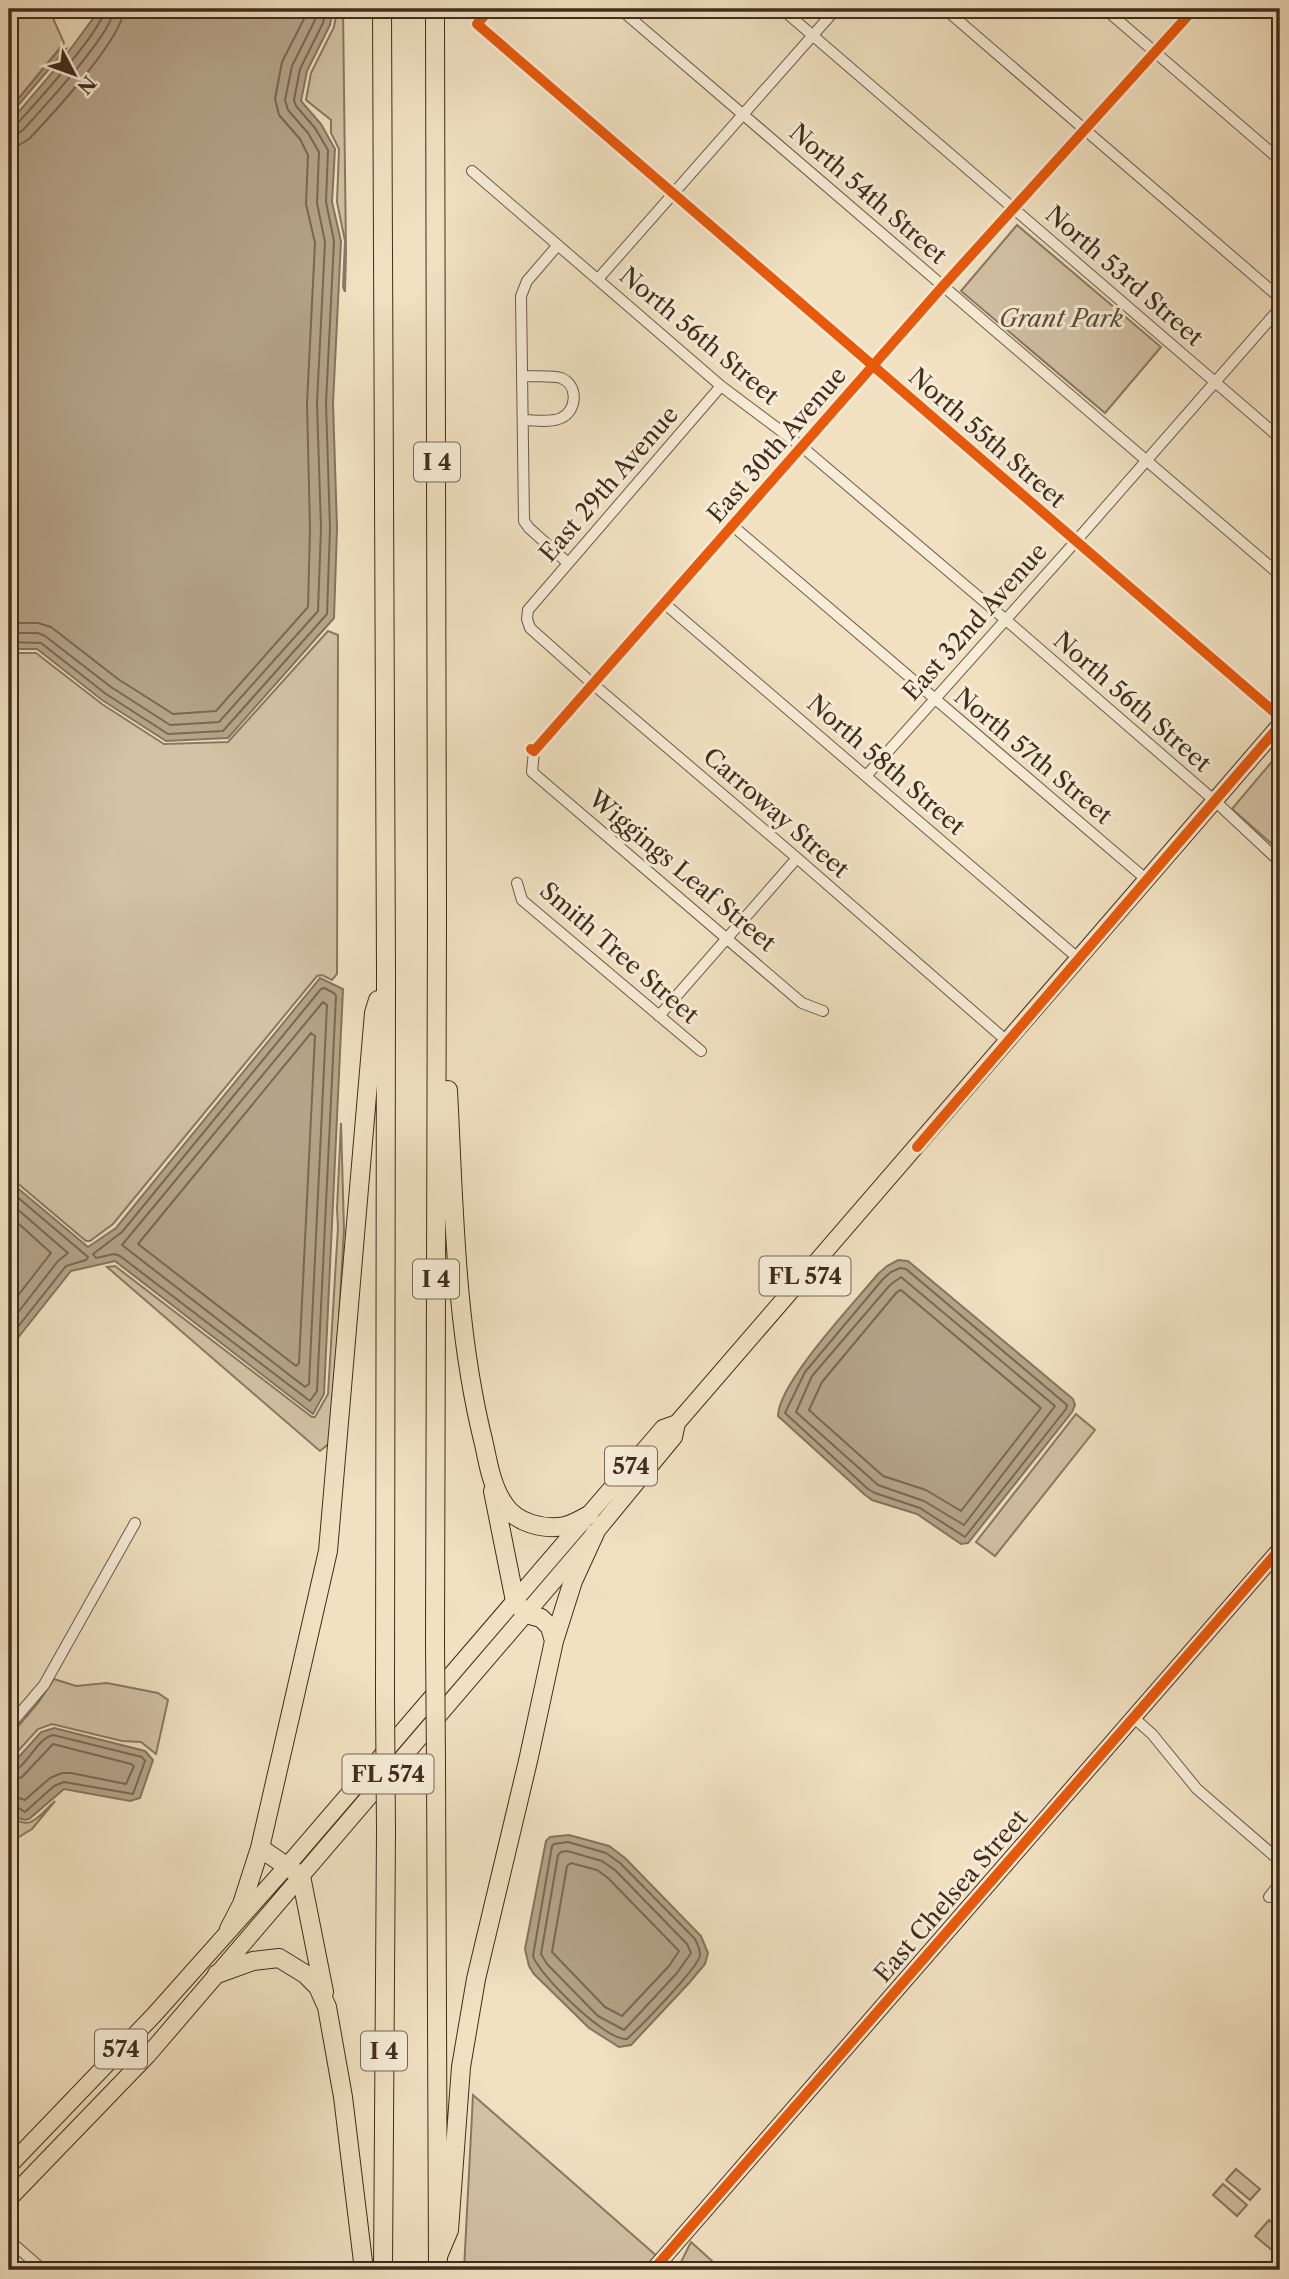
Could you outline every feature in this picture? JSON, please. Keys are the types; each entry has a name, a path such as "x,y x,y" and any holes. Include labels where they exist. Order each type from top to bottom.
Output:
{"highway":[{"name":"I 4","path":"382,9 386,974 383,2270"},
{"name":"I 4","path":"435,9 435,1643 438,2263"},
{"path":"437,915 453,1206 461,1301 478,1420 521,1607 541,1618 550,1627 554,1641"},
{"path":"229,1929 242,1904 260,1848 328,1551 374,1013 386,974"},
{"path":"438,2263 449,2230 461,2067 475,1979 554,1641 592,1524 550,1528 519,1519 504,1504 492,1476 478,1420"},
{"path":"260,1848 293,1872 327,2007 343,2097 364,2270"},
{"path":"218,1974 253,1961 279,1958 305,1974 318,1987 327,2007"}],"main road":[{"name":"FL 574","path":"677,1423 1280,725"},
{"name":"574","path":"9,2166 154,2015 229,1929 293,1872 592,1524 663,1428 677,1423"},
{"path":"9,2199 148,2055 218,1974 293,1872"}],"street":[{"name":"North 55th Street","path":"490,9 477,24 1280,718"},
{"name":"North 54th Street","path":"620,9 1280,575"},
{"name":"North 53rd Street","path":"782,9 1280,438"},
{"path":"598,279 836,9"},
{"path":"945,9 1280,298"},
{"path":"1105,9 1280,160"},
{"name":"East 30th Avenue","path":"532,750 594,685 734,527 801,446 943,286 1195,9"},
{"path":"1269,9 1280,19"},
{"name":"North 56th Street","path":"472,171 722,386 801,446 1006,620 1215,800 1280,862"},
{"path":"558,245 527,281 521,296 524,521 568,563"},
{"name":"East 32nd Avenue","path":"867,775 1280,309"},
{"path":"522,376 560,378 571,387 574,401 572,408 561,418 523,419"},
{"name":"East 29th Avenue","path":"528,610 722,386"},
{"name":"North 57th Street","path":"734,527 1147,880"},
{"name":"North 58th Street","path":"664,604 1079,959"},
{"name":"Carroway Street","path":"528,610 530,628 1008,1042"},
{"name":"Wiggings Leaf Street","path":"532,750 533,772 802,1003 823,1011"},
{"path":"659,1016 797,858"},
{"name":"Smith Tree Street","path":"517,883 522,900 701,1051"},
{"path":"9,1726 44,1685 135,1523"},
{"name":"East Chelsea Street","path":"653,2270 1280,1549"},
{"path":"1135,1718 1152,1734 1197,1790 1280,1861"},
{"path":"1269,1897 1280,1883"},
{"path":"9,2240 43,2270"}],"green space":[{"path":"9,9 49,9 64,43 9,110"},
{"path":"337,9 343,9 346,253 345,292 345,241 337,202 339,149 331,133 331,120 306,100 311,73 334,27"},
{"name":"Grant Park","path":"1017,225 1161,347 1105,413 961,291"},
{"path":"328,631 338,635 337,974 332,980 322,975 317,976 113,1224 90,1241 86,1241 9,1176 9,653 36,653 102,704 164,744 228,742"},
{"path":"1280,752 1280,851 1232,809"},
{"path":"341,1123 344,1230 332,1441 320,1451 107,1267 115,1266 315,1417 328,1394"},
{"path":"1076,1414 1095,1430 995,1556 976,1542"},
{"path":"54,1679 76,1686 107,1683 158,1693 168,1700 156,1754 141,1742 122,1741 52,1724 38,1729 9,1761 9,1737"},
{"path":"55,1801 32,1829 14,1840 9,1834 9,1814 16,1820 28,1823 39,1817"},
{"path":"473,2095 658,2257 647,2270 464,2270"},
{"path":"1236,2169 1260,2189 1250,2200 1226,2180"},
{"path":"1223,2184 1247,2205 1237,2216 1213,2195"},
{"path":"1269,2220 1280,2230 1280,2257 1255,2236"},
{"path":"691,2242 722,2270 677,2270"}],"water":[{"path":"100,9 333,9 330,25 307,71 301,101 321,124 335,149 332,202 341,241 333,403 337,528 334,618 228,738 166,741 102,700 37,649 9,649 9,123 58,66"},
{"path":"66,49 9,116 9,110 58,51"},
{"path":"320,978 343,989 324,1394 313,1414 115,1261 71,1271 9,1349 9,1181 88,1247 116,1228"},
{"path":"898,1260 908,1261 1073,1399 1075,1405 968,1543 961,1544 917,1514 872,1500 778,1416 781,1402 790,1384 819,1343 878,1274"},
{"path":"54,1728 145,1751 153,1760 140,1798 130,1801 64,1789 29,1819 23,1820 16,1816 9,1809 9,1768 41,1732"},
{"path":"569,1835 609,1846 625,1858 701,1936 708,1953 705,1964 631,2045 619,2047 589,2028 529,1966 525,1949 546,1841 550,1837"}],"cycle path":[{"path":"490,9 477,24 1280,717"},
{"path":"531,749 534,751 943,286 1194,9"},
{"path":"917,1147 1280,725"},
{"path":"653,2270 1280,1549"}]}
